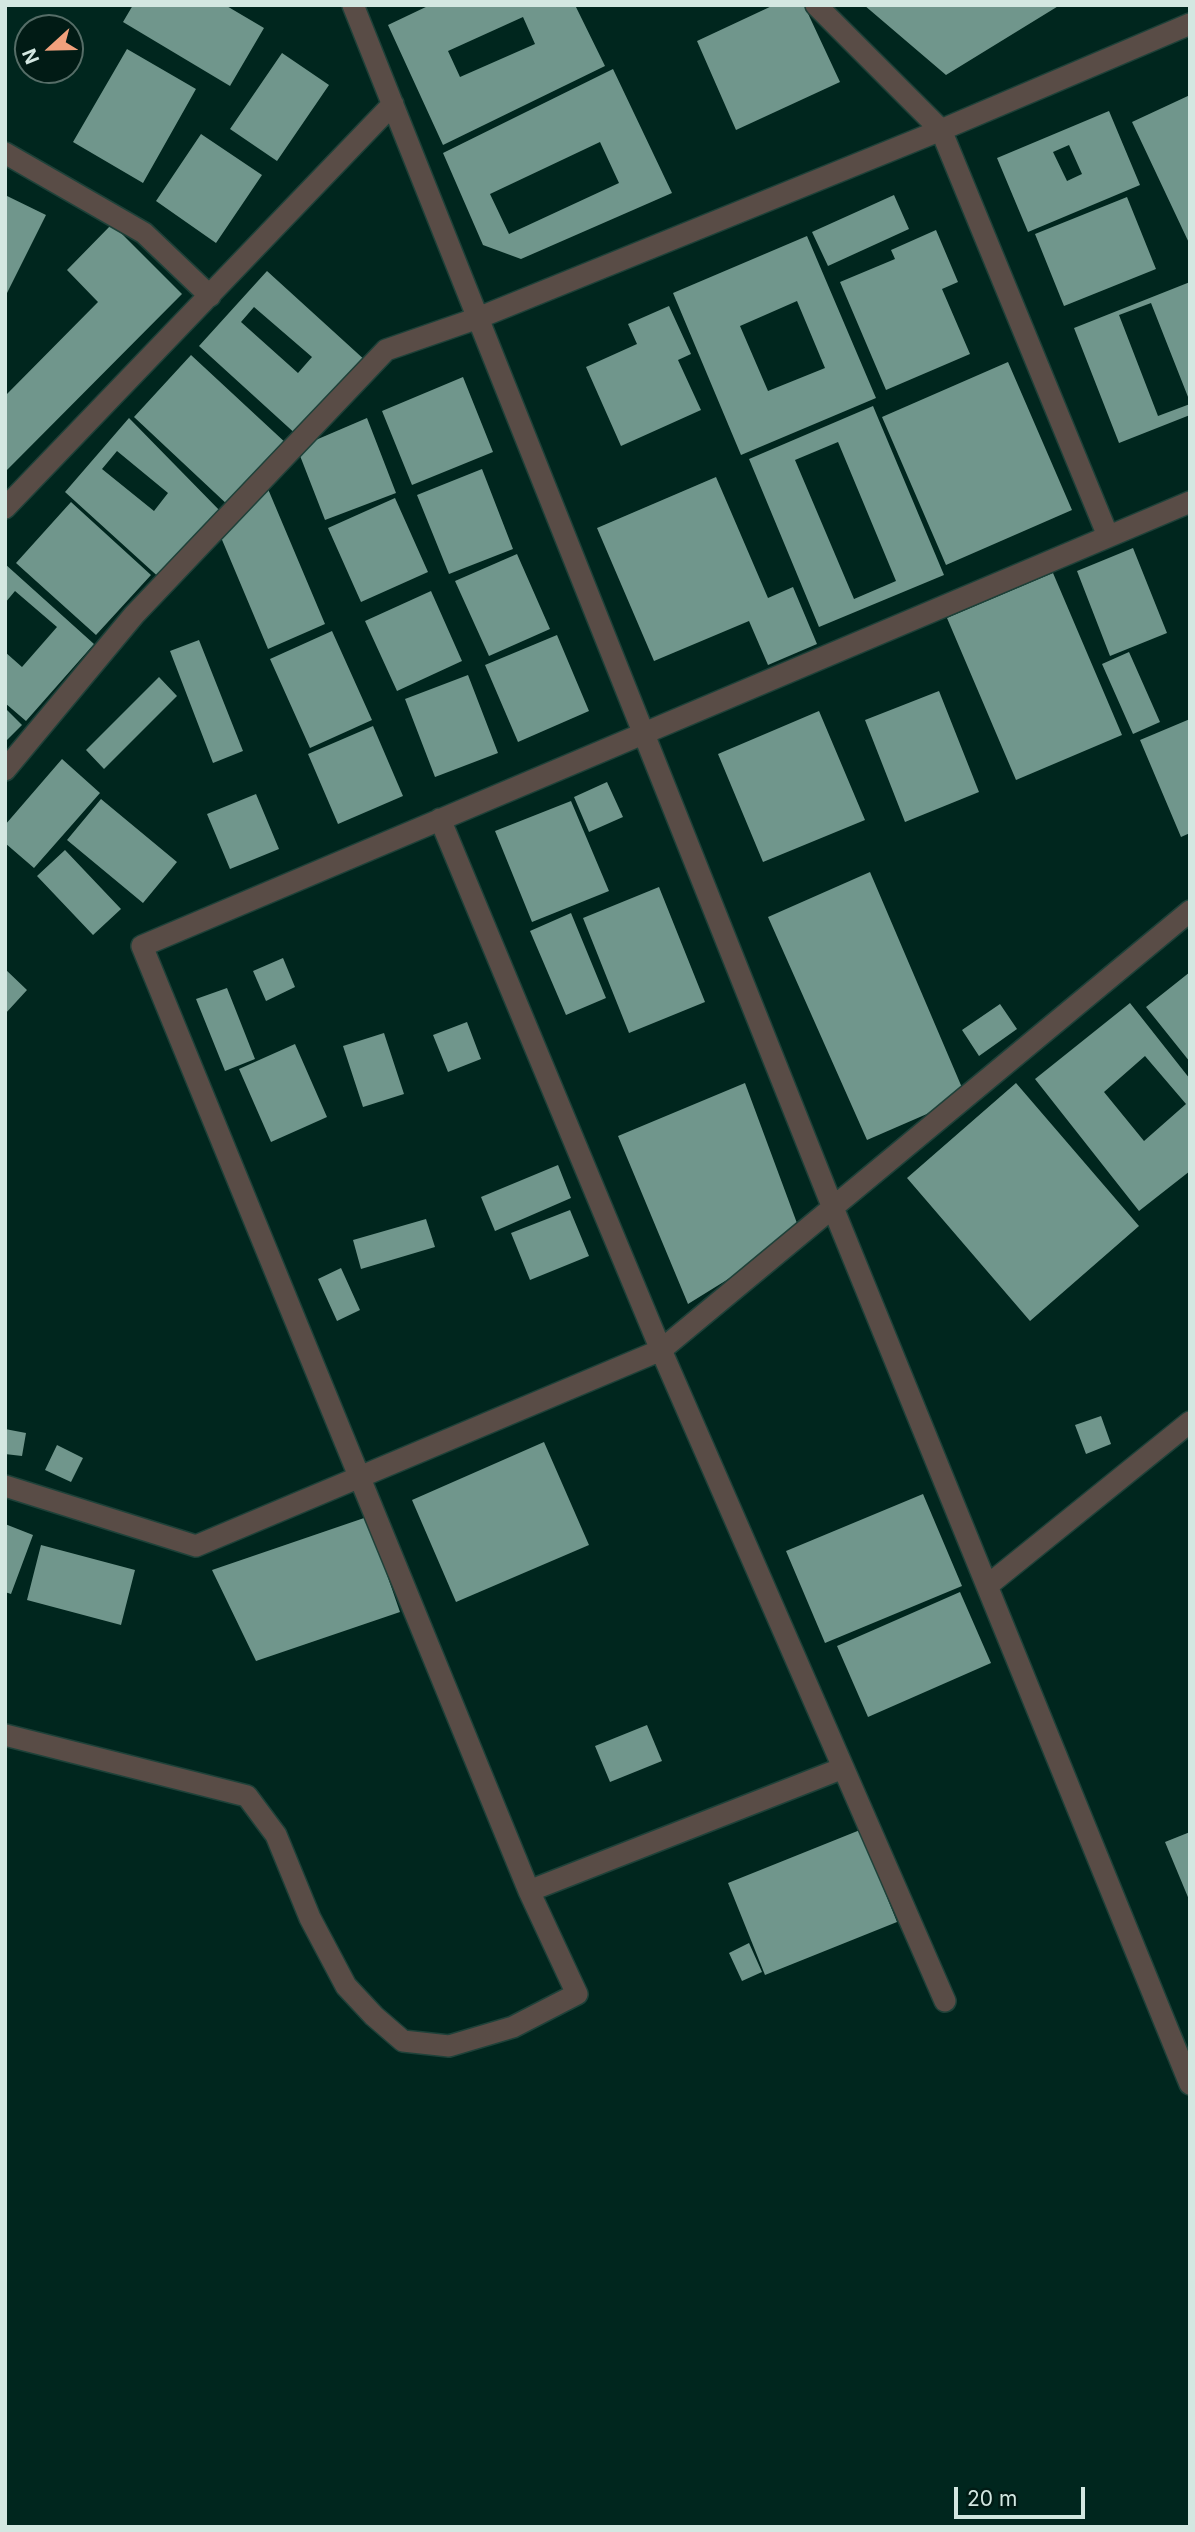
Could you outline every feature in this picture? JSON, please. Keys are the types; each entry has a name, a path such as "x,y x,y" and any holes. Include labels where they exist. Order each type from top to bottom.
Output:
{"street":[{"path":"354,5 833,1208 1190,2084"},
{"path":"816,5 941,130 1108,536"},
{"path":"5,770 134,615 386,349 478,318 941,130 1190,24"},
{"path":"5,508 393,104"},
{"path":"5,153 144,233 210,296"},
{"path":"5,1735 247,1796 276,1835 310,1918 346,1986 402,2041 449,2046 513,2027 577,1994 529,1891 142,946 1190,502"},
{"path":"440,819 661,1350 945,2001"},
{"path":"5,1486 196,1546 661,1350 1190,911"},
{"path":"987,1586 1190,1422"},
{"path":"529,1891 843,1768"}],"building":[{"path":"133,5 225,5 264,28 230,86 123,22"},
{"path":"430,5 575,5 605,66 443,145 388,25","holes":["523,17 535,44 460,77 448,51"]},
{"path":"774,5 804,5 840,82 736,130 697,41"},
{"path":"864,5 1060,5 946,75"},
{"path":"127,49 196,89 143,183 73,142"},
{"path":"282,53 329,85 277,161 230,129"},
{"path":"613,69 672,193 521,259 483,245 443,153","holes":["600,142 619,183 509,234 490,194"]},
{"path":"1190,95 1190,245 1132,122"},
{"path":"1109,111 1140,185 1028,232 997,158","holes":["1069,145 1082,174 1067,181 1053,152"]},
{"path":"201,134 262,175 216,243 156,201"},
{"path":"5,195 46,215 5,297"},
{"path":"894,195 909,229 828,266 812,232"},
{"path":"1127,197 1156,269 1064,306 1035,234"},
{"path":"112,224 182,294 5,472 5,396 98,302 67,270"},
{"path":"936,230 958,282 942,289 970,354 886,390 840,282 895,259 891,250"},
{"path":"807,236 876,398 741,455 673,293","holes":["797,301 825,368 768,391 740,326"]},
{"path":"267,271 367,362 299,437 199,346","holes":["254,307 312,357 298,373 241,322"]},
{"path":"1190,282 1190,402 1151,303 1119,315 1158,416 1190,404 1190,415 1119,443 1074,328"},
{"path":"669,306 691,354 678,360 701,410 621,446 586,367 637,344 628,324"},
{"path":"191,355 288,445 230,507 134,417"},
{"path":"1008,362 1072,510 946,565 882,417"},
{"path":"463,377 493,452 412,485 382,411"},
{"path":"873,406 944,575 819,627 749,459","holes":["838,442 896,581 854,599 795,460"]},
{"path":"129,418 224,515 163,581 65,492","holes":["117,451 168,493 154,511 102,469"]},
{"path":"367,418 396,493 325,520 297,448"},
{"path":"482,469 513,549 449,574 417,495"},
{"path":"716,477 768,598 793,587 817,644 768,665 749,621 654,661 597,528"},
{"path":"268,489 325,624 268,649 220,535"},
{"path":"395,498 428,572 361,602 328,528"},
{"path":"71,502 151,575 96,635 16,563"},
{"path":"1133,548 1167,633 1110,656 1077,571"},
{"path":"517,554 550,629 489,656 455,581"},
{"path":"5,564 94,644 26,721 5,703 5,652 22,667 57,627 15,591 5,603"},
{"path":"1053,573 1122,735 1016,780 947,618"},
{"path":"431,591 462,661 397,691 365,621"},
{"path":"332,631 372,720 310,748 270,659"},
{"path":"557,635 589,711 518,742 485,665"},
{"path":"199,640 243,751 213,763 170,651"},
{"path":"1129,652 1160,722 1133,734 1102,664"},
{"path":"468,675 498,753 435,777 405,699"},
{"path":"159,677 177,696 104,769 86,750"},
{"path":"939,691 979,792 905,822 865,720"},
{"path":"5,708 22,725 5,742"},
{"path":"819,711 865,820 763,862 718,754"},
{"path":"1190,719 1190,833 1181,837 1140,740"},
{"path":"373,726 403,796 338,824 308,754"},
{"path":"62,759 100,793 34,868 5,843 5,825"},
{"path":"607,782 623,817 589,832 574,797"},
{"path":"256,794 279,849 230,869 207,814"},
{"path":"101,799 177,862 143,903 67,840"},
{"path":"571,801 609,891 532,922 495,831"},
{"path":"65,850 121,909 93,935 37,876"},
{"path":"870,872 966,1097 867,1140 768,917"},
{"path":"659,887 705,1002 629,1033 583,918"},
{"path":"571,913 606,998 566,1015 530,931"},
{"path":"283,958 295,987 266,1001 253,971"},
{"path":"5,969 27,990 5,1014"},
{"path":"1190,972 1190,1062 1146,1007"},
{"path":"227,988 255,1059 225,1071 196,999"},
{"path":"1130,1003 1190,1079 1190,1171 1139,1211 1035,1079","holes":["1145,1056 1186,1104 1144,1141 1104,1092"]},
{"path":"1000,1004 1017,1029 979,1056 962,1030"},
{"path":"467,1022 481,1059 448,1072 433,1035"},
{"path":"384,1033 404,1094 363,1107 343,1046"},
{"path":"295,1044 327,1117 271,1142 239,1069"},
{"path":"745,1083 801,1234 688,1304 618,1136"},
{"path":"1016,1083 1139,1226 1030,1321 907,1178"},
{"path":"558,1165 571,1198 495,1231 481,1197"},
{"path":"570,1210 589,1256 530,1280 511,1233"},
{"path":"426,1219 435,1247 361,1269 353,1240"},
{"path":"341,1268 360,1310 337,1321 318,1279"},
{"path":"1101,1416 1111,1444 1086,1454 1075,1425"},
{"path":"5,1429 26,1433 22,1456 5,1454"},
{"path":"544,1442 589,1545 456,1602 412,1500"},
{"path":"57,1445 83,1458 71,1482 45,1470"},
{"path":"923,1494 962,1586 825,1643 786,1551"},
{"path":"367,1517 400,1612 256,1661 212,1570"},
{"path":"5,1524 33,1535 11,1594 5,1592"},
{"path":"41,1545 135,1570 121,1625 27,1600"},
{"path":"960,1592 991,1663 868,1717 837,1646"},
{"path":"647,1725 662,1761 610,1782 595,1746"},
{"path":"860,1830 897,1922 765,1975 728,1883"},
{"path":"1190,1832 1190,1902 1165,1842"},
{"path":"749,1943 762,1972 742,1981 729,1953"}]}
